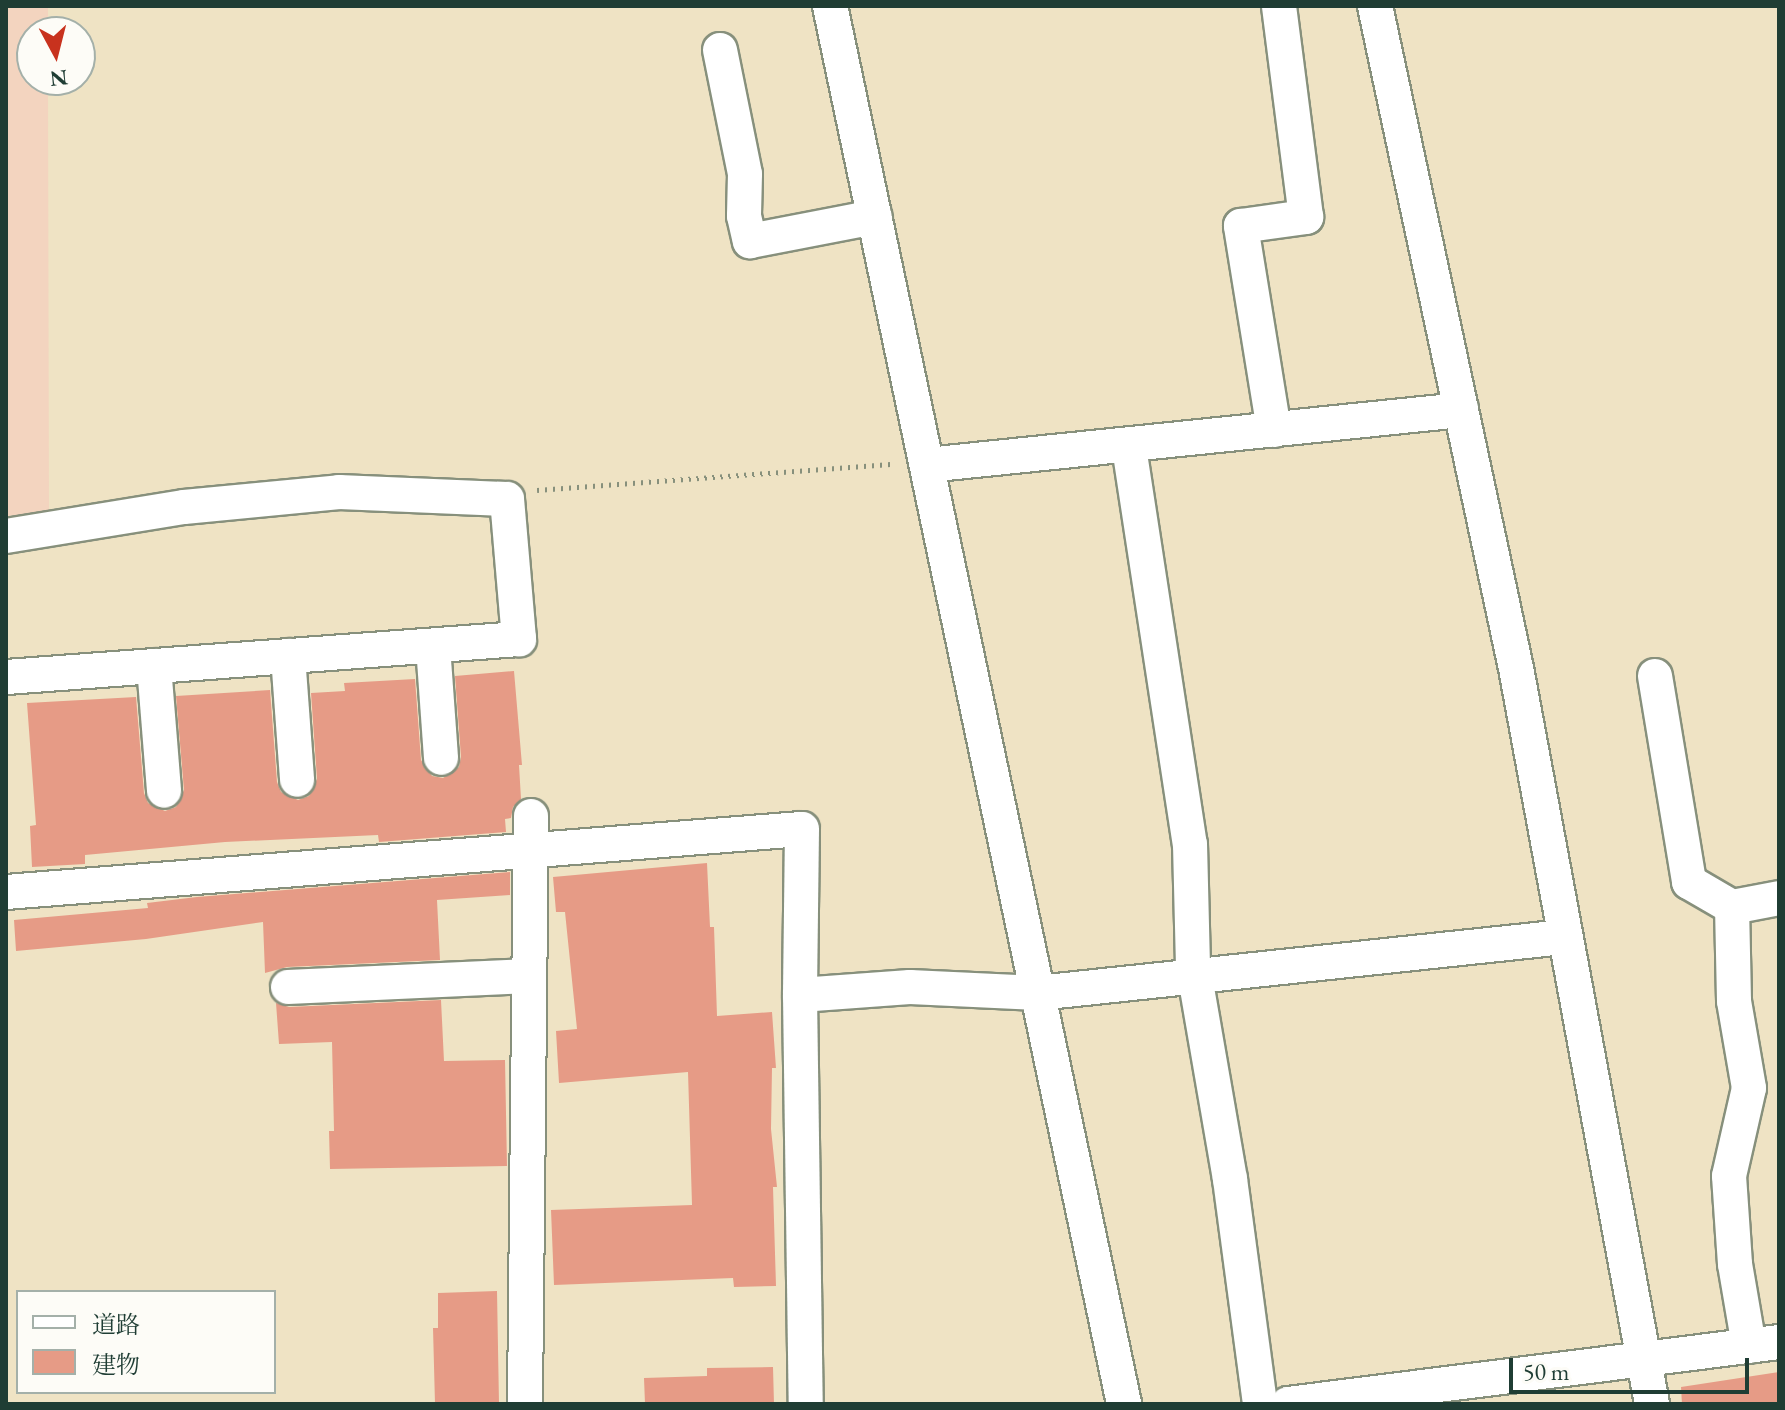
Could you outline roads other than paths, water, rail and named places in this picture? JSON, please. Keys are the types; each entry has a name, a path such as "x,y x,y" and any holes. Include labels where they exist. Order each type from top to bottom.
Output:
{"street":[{"path":"830,6 1124,1404"},
{"path":"1274,430 1241,226 1306,217 1279,6"},
{"path":"1375,6 1516,668 1652,1404"},
{"path":"720,50 745,174 744,216 750,241 875,217"},
{"path":"927,465 1129,447 1461,410"},
{"path":"1129,447 1190,844 1195,975 1230,1179 1260,1404"},
{"path":"6,536 184,507 339,492 507,499 519,639 6,677"},
{"path":"433,646 441,758"},
{"path":"288,656 297,780"},
{"path":"154,666 164,791"},
{"path":"1655,676 1689,882 1732,907 1779,898"},
{"path":"6,892 531,833 802,829 800,995 806,1404"},
{"path":"525,1404 531,833"},
{"path":"1288,1404 1764,1344 1735,1264 1729,1176 1749,1088 1734,1001 1732,907"},
{"path":"800,995 910,987 1038,993 1564,937"},
{"path":"288,987 529,976"}]}
